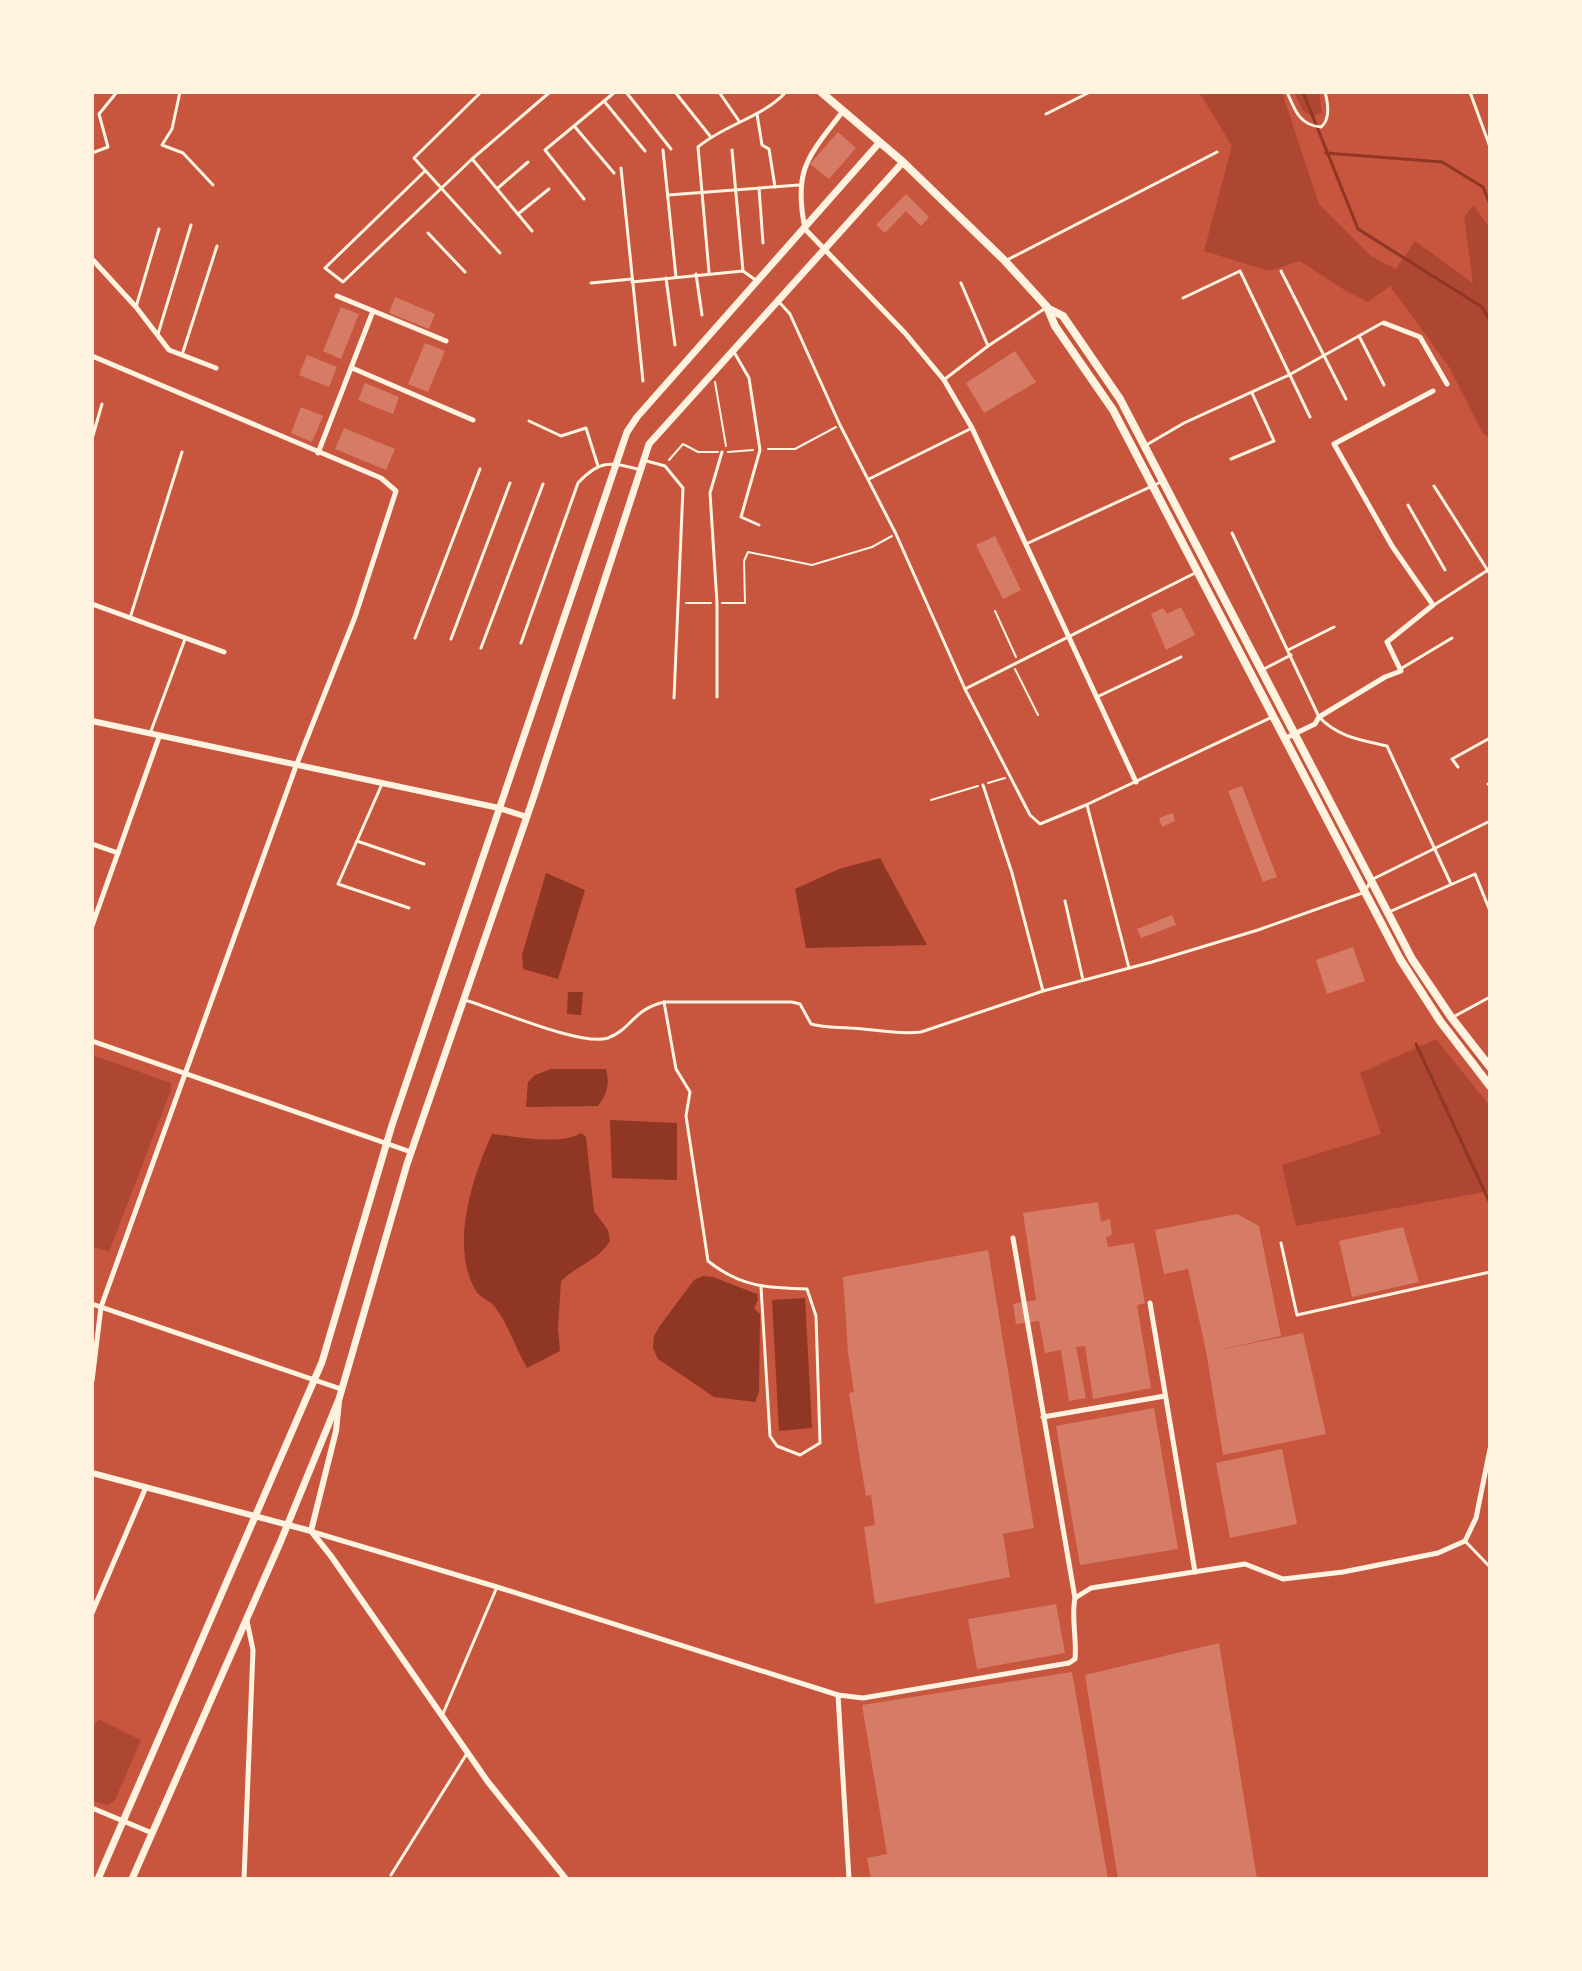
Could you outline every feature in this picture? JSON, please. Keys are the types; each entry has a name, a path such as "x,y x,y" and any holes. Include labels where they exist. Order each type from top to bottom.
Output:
{"main road":[{"path":"821,92 903,162 1005,261 1047,307 1063,316 1120,399 1279,714 1295,733 1412,959 1490,1067"},
{"path":"98,1879 316,1379 341,1304 386,1144 627,432 880,142"},
{"path":"132,1879 339,1399 411,1152 527,817 649,444 903,162"},
{"path":"1047,307 1055,326 1113,410 1153,486 1261,670 1286,738 1400,959 1440,1021 1490,1086"}],"street":[{"path":"843,111 811,153 801,178 801,209 805,229 905,333 944,380 972,428 1136,782"},
{"path":"92,259 136,307 169,350 216,368"},
{"path":"337,296 446,341"},
{"path":"318,453 373,311"},
{"path":"1384,323 1420,337 1447,384"},
{"path":"92,356 381,478 396,491 355,617 296,766 101,1307 92,1381"},
{"path":"352,368 473,420"},
{"path":"1286,738 1315,724 1319,717 1402,668 1387,642 1433,605 1392,546 1334,444 1433,391"},
{"path":"92,604 224,652"},
{"path":"92,721 499,808 527,817"},
{"path":"92,926 159,737"},
{"path":"92,844 118,853"},
{"path":"92,1041 411,1152"},
{"path":"92,1473 311,1531 838,1695 863,1698 1069,1663 1075,1659 1076,1650 1075,1598 1013,1238"},
{"path":"1150,1303 1195,1572"},
{"path":"92,1304 342,1389"},
{"path":"1043,1417 1165,1396"},
{"path":"311,1531 336,1431 339,1399"},
{"path":"1075,1598 1091,1588 1245,1564 1283,1579 1343,1572 1438,1553 1465,1541 1476,1518 1490,1449"},
{"path":"92,1613 146,1487"},
{"path":"311,1531 488,1782 566,1879"},
{"path":"244,1879 253,1650 246,1619"},
{"path":"838,1695 849,1879"},
{"path":"92,1808 152,1833"}],"lane":[{"path":"92,153 108,147 99,114 117,92"},
{"path":"180,92 172,129 162,145 183,153 213,185"},
{"path":"481,92 414,158 500,253"},
{"path":"425,171 325,268 343,282 472,159 550,92"},
{"path":"584,199 545,150 615,92"},
{"path":"626,92 671,149"},
{"path":"675,92 710,137"},
{"path":"719,92 739,121"},
{"path":"709,272 698,147 710,137 775,104 786,92"},
{"path":"1046,114 1090,92"},
{"path":"1287,92 1304,123 1321,127 1328,113 1325,92"},
{"path":"1470,92 1490,147"},
{"path":"604,101 645,151"},
{"path":"757,114 762,145 769,149 775,187"},
{"path":"574,127 614,173"},
{"path":"663,150 676,277"},
{"path":"732,150 743,271"},
{"path":"1005,261 1217,152"},
{"path":"472,159 532,231"},
{"path":"498,188 528,162"},
{"path":"621,168 643,381"},
{"path":"92,180 92,190"},
{"path":"668,195 801,185"},
{"path":"759,188 763,243"},
{"path":"518,214 549,189"},
{"path":"158,334 191,225"},
{"path":"136,307 159,229"},
{"path":"428,233 465,272"},
{"path":"182,355 217,246"},
{"path":"591,283 743,271 758,281"},
{"path":"1183,298 1240,271 1310,417"},
{"path":"1281,271 1346,399"},
{"path":"696,274 702,315"},
{"path":"666,278 675,345"},
{"path":"961,283 988,346"},
{"path":"777,300 790,314 840,425 896,534 965,689 1030,815 1040,824 1279,714"},
{"path":"944,380 1047,307"},
{"path":"1144,446 1184,423 1289,375 1384,323"},
{"path":"1359,336 1384,385"},
{"path":"733,349 749,378 760,450 741,517 759,525"},
{"path":"1231,459 1274,441 1252,393"},
{"path":"92,439 102,404"},
{"path":"529,421 561,436 586,428 598,466"},
{"path":"869,479 972,428"},
{"path":"130,618 182,452"},
{"path":"717,697 717,603 710,493 724,452"},
{"path":"643,460 665,466 683,488 674,698"},
{"path":"521,643 578,483 598,466 616,463 641,470"},
{"path":"415,638 480,469"},
{"path":"1026,544 1163,482"},
{"path":"451,639 510,483"},
{"path":"481,648 543,484"},
{"path":"1433,605 1489,572 1434,486"},
{"path":"1408,505 1445,570"},
{"path":"1232,533 1319,717 1330,729 1343,735 1387,746 1451,884"},
{"path":"965,689 1203,568"},
{"path":"1288,650 1334,627"},
{"path":"1402,668 1452,638"},
{"path":"150,735 185,639"},
{"path":"1261,670 1291,655"},
{"path":"1095,698 1181,657"},
{"path":"1458,767 1452,759 1490,738"},
{"path":"383,783 338,884 409,908"},
{"path":"983,785 1012,873 1043,991"},
{"path":"1086,805 1129,968"},
{"path":"465,999 552,1030 590,1039 604,1039 622,1031 633,1016 650,1005 664,1002 783,1002 800,1004 811,1024 822,1028 900,1034 921,1032 1043,991 1258,930 1365,892 1371,880 1490,821"},
{"path":"357,841 424,864"},
{"path":"1377,915 1475,874 1490,911"},
{"path":"1065,901 1083,980"},
{"path":"1451,1017 1490,997"},
{"path":"664,1002 676,1069 690,1092 686,1116 708,1261 725,1275 761,1287 807,1289 816,1316 820,1443 800,1455 777,1446 770,1436 761,1287"},
{"path":"1281,1243 1297,1315 1490,1272"},
{"path":"1465,1541 1490,1567"},
{"path":"441,1716 497,1587"},
{"path":"391,1875 468,1752"}],"path":[{"path":"713,371 724,452"},
{"path":"665,466 683,444 698,452 795,449 840,425"},
{"path":"677,603 745,603 744,561 748,552 812,565 872,547 896,534"},
{"path":"995,611 1019,661"},
{"path":"1012,665 1038,715"},
{"path":"931,800 1010,776"}],"shaded area":[{"path":"1199,92 1282,92 1319,204 1371,256 1396,269 1415,241 1473,283 1464,217 1474,205 1490,229 1490,439 1482,432 1449,367 1390,286 1368,302 1300,261 1269,271 1204,251 1232,146"},
{"path":"1294,92 1319,92 1322,113 1311,116 1303,111"},
{"path":"880,858 927,945 806,948 795,889 839,869"},
{"path":"546,873 585,890 558,979 523,969 522,955"},
{"path":"568,992 583,992 581,1015 567,1014"},
{"path":"1436,1039 1490,1106 1490,1191 1296,1226 1282,1165 1381,1134 1360,1073"},
{"path":"92,1055 171,1083 171,1090 109,1252 92,1246"},
{"path":"551,1069 606,1069 608,1080 604,1097 598,1106 526,1107 528,1082 535,1075"},
{"path":"610,1120 677,1123 677,1180 612,1178"},
{"path":"581,1133 586,1137 594,1211 608,1230 610,1241 600,1253 561,1281 560,1351 527,1368 500,1314 478,1293 468,1273 464,1233 471,1190 492,1134 551,1140"},
{"path":"703,1276 757,1294 754,1308 760,1314 759,1392 755,1402 714,1397 658,1359 653,1348 659,1327 694,1280"},
{"path":"805,1298 812,1428 779,1431 772,1300"},
{"path":"98,1719 141,1740 115,1800 108,1805 92,1801 92,1730"}],"building":[{"path":"838,132 856,148 829,179 810,164"},
{"path":"906,194 929,217 921,226 906,211 885,233 876,225"},
{"path":"395,297 435,314 429,329 389,313"},
{"path":"341,307 359,314 341,359 323,351"},
{"path":"425,343 445,351 428,392 408,384"},
{"path":"1015,351 1036,382 984,413 966,383"},
{"path":"307,355 337,367 329,387 299,375"},
{"path":"365,383 399,397 393,414 358,400"},
{"path":"301,407 323,416 312,442 291,433"},
{"path":"344,428 395,449 386,470 335,449"},
{"path":"995,536 1021,590 1003,599 976,545"},
{"path":"1181,607 1195,635 1166,650 1151,614 1163,608 1167,614"},
{"path":"1242,786 1277,877 1263,882 1228,791"},
{"path":"1173,813 1175,821 1162,827 1159,818"},
{"path":"1172,915 1176,925 1141,938 1137,929"},
{"path":"1353,947 1365,981 1327,994 1316,960"},
{"path":"1098,1202 1101,1222 1110,1219 1112,1235 1106,1237 1108,1247 1134,1243 1145,1303 1137,1305 1151,1388 1093,1399 1085,1346 1076,1347 1086,1398 1069,1401 1061,1350 1045,1353 1039,1321 1016,1324 1013,1304 1036,1300 1023,1213"},
{"path":"1237,1214 1259,1226 1281,1336 1210,1352 1303,1333 1326,1434 1223,1455 1206,1351 1188,1269 1164,1274 1155,1230"},
{"path":"1403,1227 1419,1282 1352,1297 1339,1241"},
{"path":"988,1250 1034,1528 1003,1534 1010,1577 875,1604 864,1527 875,1525 871,1495 866,1496 849,1393 854,1392 843,1277"},
{"path":"1154,1408 1178,1549 1080,1565 1056,1426"},
{"path":"1282,1449 1297,1524 1230,1538 1216,1463"},
{"path":"1056,1604 1065,1653 977,1669 968,1619"},
{"path":"1219,1643 1257,1879 1118,1879 1085,1675"},
{"path":"1072,1672 1108,1879 871,1879 867,1858 887,1854 862,1705"}],"waterway":[{"path":"1303,92 1358,229 1482,307 1490,321"},
{"path":"1326,153 1442,162 1483,187 1490,204"},
{"path":"1416,1044 1490,1203"}]}
